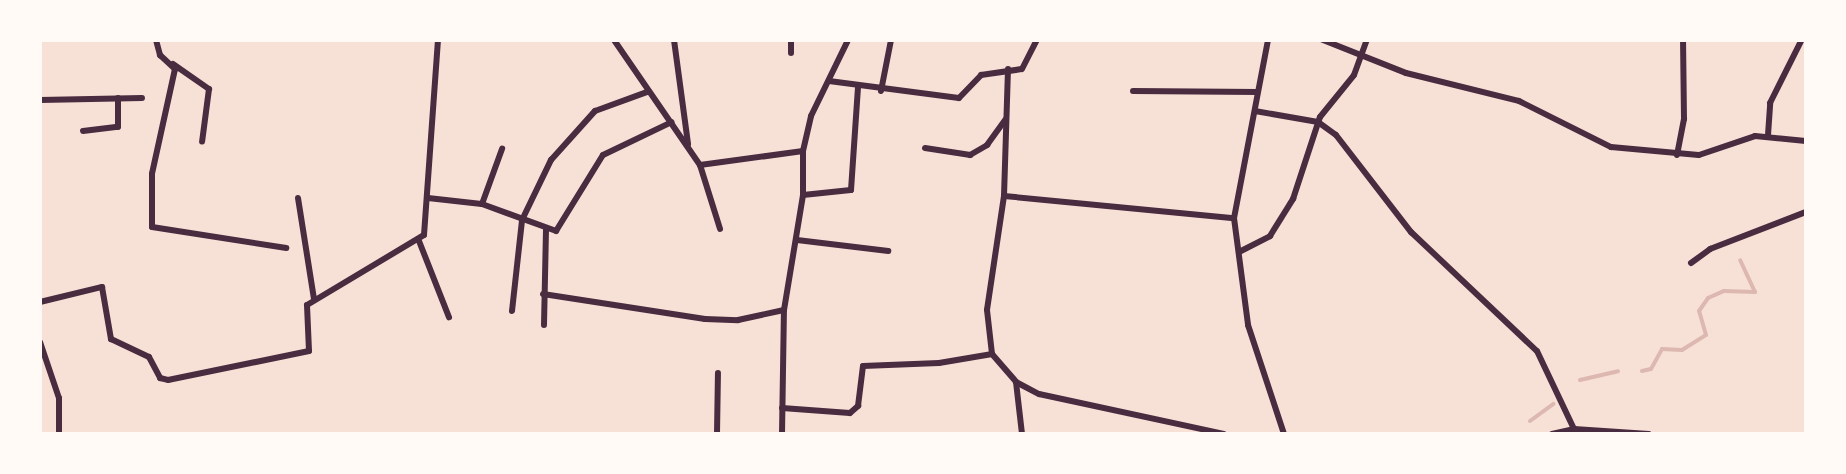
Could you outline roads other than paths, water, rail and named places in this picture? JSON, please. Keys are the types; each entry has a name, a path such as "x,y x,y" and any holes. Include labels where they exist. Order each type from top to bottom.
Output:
{"street":[{"path":"156,40 160,55 209,89 202,142"},
{"path":"40,302 102,287 111,339 148,357 168,381 309,351 304,314 314,299 419,241 426,227 438,40"},
{"path":"614,40 647,92 672,122 700,165 720,229"},
{"path":"674,40 689,148"},
{"path":"791,40 791,53"},
{"path":"782,434 784,310 803,195 803,151 829,81 848,40"},
{"path":"881,91 891,40"},
{"path":"829,81 858,88 959,98 981,75 1008,69 1022,69 1037,40"},
{"path":"1268,40 1234,218 1248,325 1284,434"},
{"path":"1323,40 1361,57 1519,100 1611,147 1677,155 1699,155 1768,135 1806,141"},
{"path":"1239,252 1270,236 1293,199 1319,119 1361,57 1367,40"},
{"path":"1677,155 1684,119 1683,40"},
{"path":"1768,135 1770,103 1800,41 1806,41"},
{"path":"173,64 152,174 152,227 286,248"},
{"path":"1008,69 1004,196 987,310 993,354 1016,382 1039,394 1224,434"},
{"path":"803,195 851,190 858,88"},
{"path":"1132,91 1257,93"},
{"path":"512,311 522,220 551,160 584,120 647,92"},
{"path":"83,131 118,127 118,98"},
{"path":"40,100 142,98"},
{"path":"1255,111 1319,119 1336,135 1419,240 1537,351 1574,429"},
{"path":"925,148 970,155 987,145 1006,118"},
{"path":"428,198 482,204 546,230 559,229 603,155 672,122"},
{"path":"482,204 502,149"},
{"path":"700,165 803,151"},
{"path":"1004,196 1234,218"},
{"path":"298,198 314,299"},
{"path":"1691,263 1710,249 1806,212"},
{"path":"544,325 546,230"},
{"path":"797,240 888,251"},
{"path":"419,241 449,317"},
{"path":"543,294 705,319 738,320 784,310"},
{"path":"40,342 59,398 59,434"},
{"path":"782,408 849,413 858,406 863,366 939,363 993,354"},
{"path":"717,434 718,373"},
{"path":"1016,382 1022,434"},
{"path":"1552,434 1574,429 1649,434"}],"waterway":[{"path":"1642,371 1651,369 1662,349 1682,350 1706,335 1699,311 1708,298 1724,291 1755,292 1740,260"},
{"path":"1580,380 1618,371"},
{"path":"1530,421 1553,404"}]}
